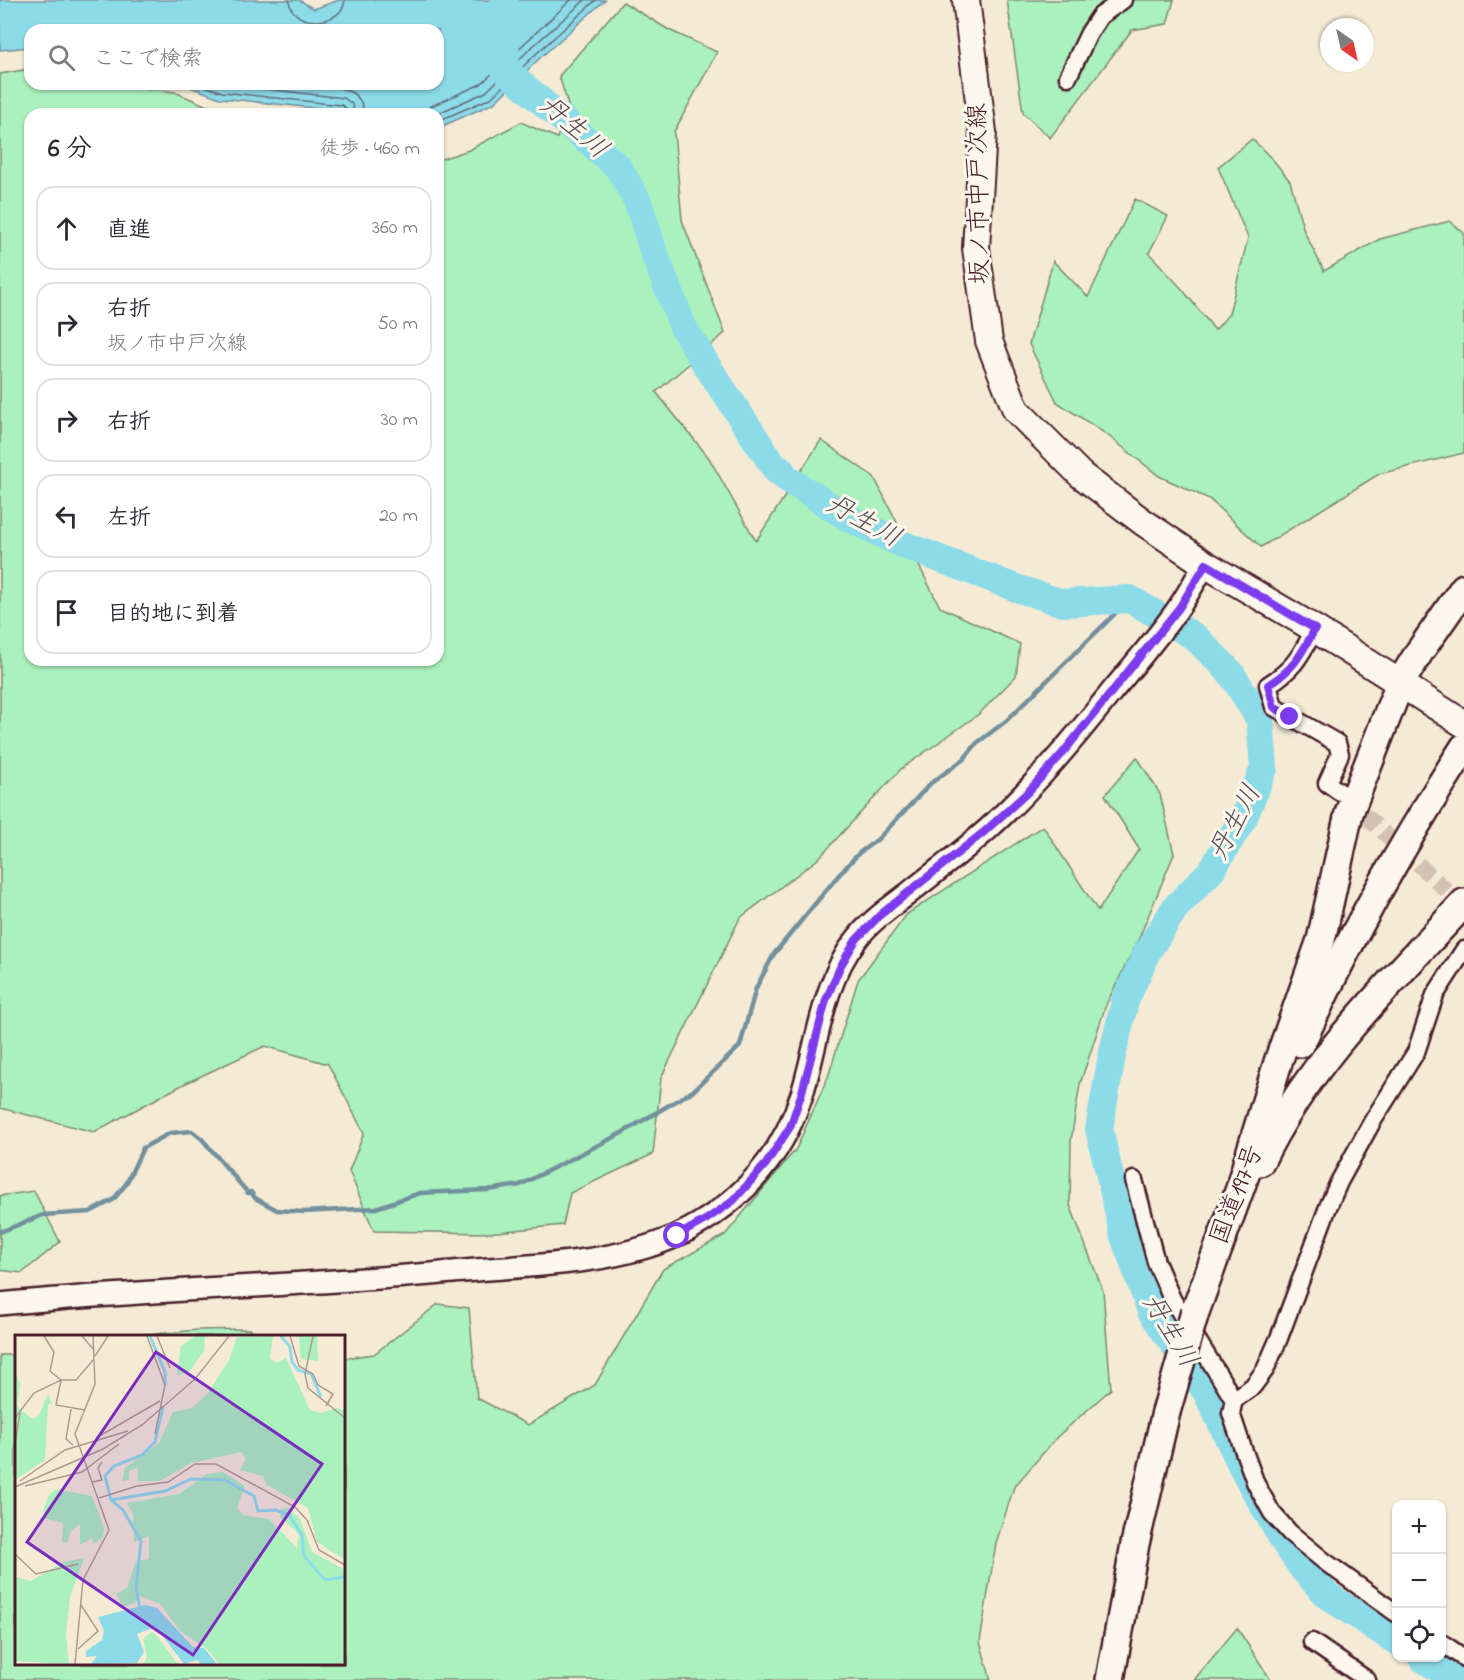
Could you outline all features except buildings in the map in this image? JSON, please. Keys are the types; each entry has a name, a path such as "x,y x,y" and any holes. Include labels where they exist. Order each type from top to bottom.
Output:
{"highway":[{"path":"1242,1180 1279,1059 1321,940 1348,813 1400,682 1464,588"},
{"name":"国道197号","path":"1110,1680 1135,1544 1166,1412 1196,1312 1242,1180 1288,1071 1350,942 1384,878 1462,751"},
{"path":"1196,1312 1247,1187 1264,1153 1304,1086 1355,1022 1464,903"}],"main road":[{"name":"坂ノ市中戸次線","path":"966,0 983,132 976,248 988,341 1016,410 1081,475 1143,522 1206,564 1315,629 1464,724"}],"street":[{"path":"1068,76 1100,16 1123,0"},
{"path":"0,1304 94,1295 385,1279 609,1256 677,1236 707,1219 733,1201 766,1164 790,1127 802,1092 826,1000 840,967 856,940 880,915 984,832 1028,792 1062,754 1181,604 1206,564"},
{"path":"1315,629 1297,662 1287,673 1268,685 1274,707 1337,743 1340,754 1327,783 1340,792"},
{"path":"1392,1610 1324,1561 1290,1533 1272,1513 1256,1484 1231,1413 1234,1400 1253,1386 1264,1370 1279,1338 1339,1182 1372,1122 1416,1052 1435,995 1464,950"},
{"path":"1134,1180 1156,1262 1172,1299 1234,1400"},
{"path":"1312,1642 1367,1680"},
{"path":"1446,1646 1464,1658"}],"green space":[{"path":"1007,0 1174,0 1167,24 1132,30 1050,138 1023,113"},
{"path":"623,2 669,30 717,52 674,132 682,220 725,333 656,392 709,458 756,541 821,440 874,477 940,607 1020,644 1016,676 979,714 901,769 818,859 740,918 661,1078 653,1154 570,1193 563,1225 488,1233 374,1231 349,1171 364,1133 328,1064 265,1046 184,1084 94,1132 0,1108 0,74 24,70 24,90 159,90 175,92 212,108 24,108 24,666 444,666 444,158 469,150 521,122 557,138 569,108 559,76"},
{"path":"1252,139 1290,181 1304,231 1324,271 1380,239 1450,221 1464,233 1464,453 1379,474 1261,547 1209,499 1159,476 1106,434 1057,402 1029,344 1053,261 1088,297 1135,199 1168,216 1149,253 1215,330 1229,314 1248,238 1218,167"},
{"path":"1137,757 1160,794 1174,854 1140,936 1106,1005 1080,1084 1071,1141 1070,1205 1103,1291 1111,1389 1057,1437 1014,1487 996,1543 980,1642 991,1680 0,1680 0,1355 15,1355 15,1665 345,1665 345,1358 374,1354 438,1304 469,1308 477,1398 528,1425 595,1385 663,1269 725,1235 796,1149 828,1077 858,980 907,914 1043,826 1098,911 1139,849 1105,795"},
{"path":"34,1191 60,1242 22,1273 0,1270 0,1196"},
{"path":"249,1329 259,1335 142,1335 198,1330"},
{"path":"1237,1628 1271,1680 1194,1680"}],"water":[{"path":"0,0 299,0 314,9 339,0 605,0 494,103 444,125 444,108 314,108 220,98 198,90 444,90 444,24 24,24 24,48 0,50"}],"waterway":[{"name":"丹生川","path":"505,0 505,70 618,167 638,202 653,250 683,327 777,471 781,470 786,478 852,520 904,545 1016,588 1063,603 1130,599 1195,637 1231,673 1260,720 1264,768 1244,817 1211,871 1175,908 1147,952 1125,1001 1099,1129 1124,1236 1151,1311 1207,1393 1244,1471 1283,1540 1303,1569 1328,1596 1392,1638"},
{"path":"0,1232 43,1215 90,1212 113,1200 126,1184 143,1148 170,1133 192,1131 202,1139 248,1193 251,1192 255,1198 277,1210 304,1212 376,1208 420,1193 488,1190 520,1185 620,1134 693,1091 740,1046 756,988 774,954 837,877 859,853 878,839 931,783 964,759 977,743 1006,721 1130,599"},
{"name":"丹生川","path":"1428,1662 1457,1680"}],"tunnel":[{"path":"1347,799 1464,906"}],"route":[{"path":"677,1236 733,1201 766,1164 790,1127 802,1092 826,1000 840,967 856,940 880,915 935,873 1028,792 1062,754 1179,608 1206,564 1315,629 1297,662 1287,673 1268,685 1274,707 1290,717"}]}
